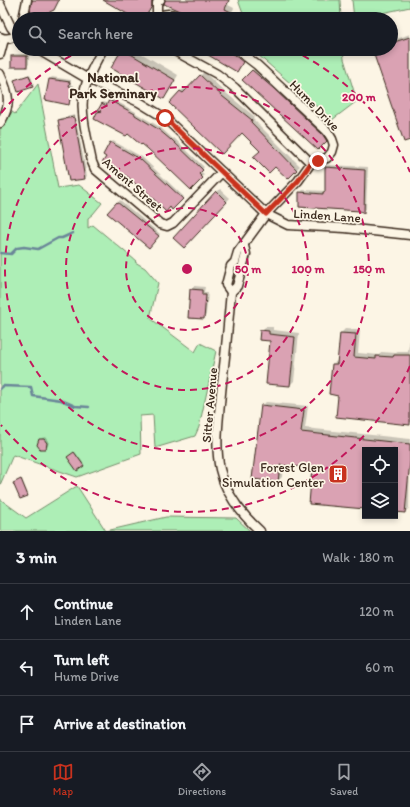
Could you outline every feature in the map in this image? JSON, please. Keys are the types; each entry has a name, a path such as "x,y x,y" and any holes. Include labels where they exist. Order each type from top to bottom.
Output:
{"street":[{"path":"24,12 27,0"},
{"path":"157,12 160,0"},
{"path":"0,4 12,24"},
{"path":"0,54 2,38 12,37"},
{"name":"Linden Lane","path":"49,56 88,79 139,102 165,118 266,214 288,225 345,228 410,235"},
{"name":"Ament Street","path":"99,56 92,68 84,92 83,113 93,166 160,224 167,226 174,223 222,172"},
{"path":"184,56 217,74 235,88 311,163 298,181 266,214"},
{"name":"Hume Drive","path":"247,56 327,131 332,139 334,145 332,152 327,158 311,163"},
{"path":"0,74 8,103 6,114 0,123"},
{"name":"Sitter Avenue","path":"260,531 232,499 222,476 217,455 217,431 231,292 226,285 231,266 235,262 238,252 244,246 266,214"}],"green space":[{"path":"238,0 340,0 341,12 242,12"},
{"path":"352,0 410,0 410,7 387,12 353,12"},
{"path":"259,56 344,56 357,101 332,120"},
{"path":"38,84 58,188 79,185 102,203 88,218 88,228 93,225 136,261 135,262 145,268 158,283 150,318 195,352 200,343 216,351 199,427 195,436 155,448 153,415 140,416 141,454 77,477 13,455 0,485 0,129 12,112 15,114"},
{"path":"77,486 106,531 0,531 0,499 26,518"},
{"path":"166,517 236,518 250,531 106,531"}],"building":[{"path":"32,0 59,0 54,10 50,12 31,12"},
{"path":"103,0 152,0 152,6 148,12 124,12"},
{"path":"165,0 229,0 225,9 231,12 182,12 164,4"},
{"path":"410,37 410,140 404,142 374,56 398,56 398,41"},
{"path":"11,56 27,56 27,67 11,67"},
{"path":"118,56 134,56 175,80 164,99 111,68"},
{"path":"210,56 236,56 243,62 237,72"},
{"path":"252,70 323,135 327,141 318,150 242,80"},
{"path":"29,75 33,87 18,92 14,80"},
{"path":"200,75 222,96 252,120 251,122 297,170 288,179 275,167 269,173 253,157 260,151 242,133 222,154 169,103 180,91 183,93"},
{"path":"49,79 70,82 69,86 72,87 69,105 45,100"},
{"path":"109,100 135,114 171,139 203,170 199,174 203,178 191,190 142,144 141,145 128,134 126,136 94,119 97,112 102,111 98,110 102,103 106,106"},
{"path":"74,117 85,179 69,181 58,120"},
{"path":"110,142 140,159 183,199 172,210 170,207 166,212 140,185 139,187 128,177 102,163 106,157 103,155"},
{"path":"325,167 365,170 364,213 360,211 299,207 299,192 323,194 323,192 325,192"},
{"path":"216,191 227,202 184,248 173,238"},
{"path":"117,202 159,236 149,248 107,213"},
{"path":"190,289 202,290 202,295 206,295 204,319 188,318"},
{"path":"260,330 269,331 269,334 295,337 290,386 266,384 270,341 259,340"},
{"path":"340,333 356,334 354,357 376,359 376,356 393,357 394,355 410,355 410,425 336,417 338,396 329,394 332,364 337,364"},
{"name":"Forest Glen Simulation Center","path":"261,405 304,410 301,432 410,444 410,461 405,513 398,512 398,447 362,447 362,509 309,504 312,468 280,465 278,482 252,479"},
{"path":"39,439 44,439 47,443 46,449 40,449 37,445"},
{"path":"74,452 84,466 77,471 67,457"},
{"path":"21,479 28,496 20,499 13,483"}],"waterway":[{"path":"0,253 11,254 17,248 24,247 38,249 58,238 62,238 73,233"},
{"path":"0,389 3,386 31,387 33,396 61,400 75,406 89,407"}],"place":[{"name":"Forest Glen Simulation Center","path":"338,474"}],"district":[{"name":"National Park Seminary","path":"113,86"}],"route":[{"path":"165,118 266,214 298,181 311,163 318,161"}]}
